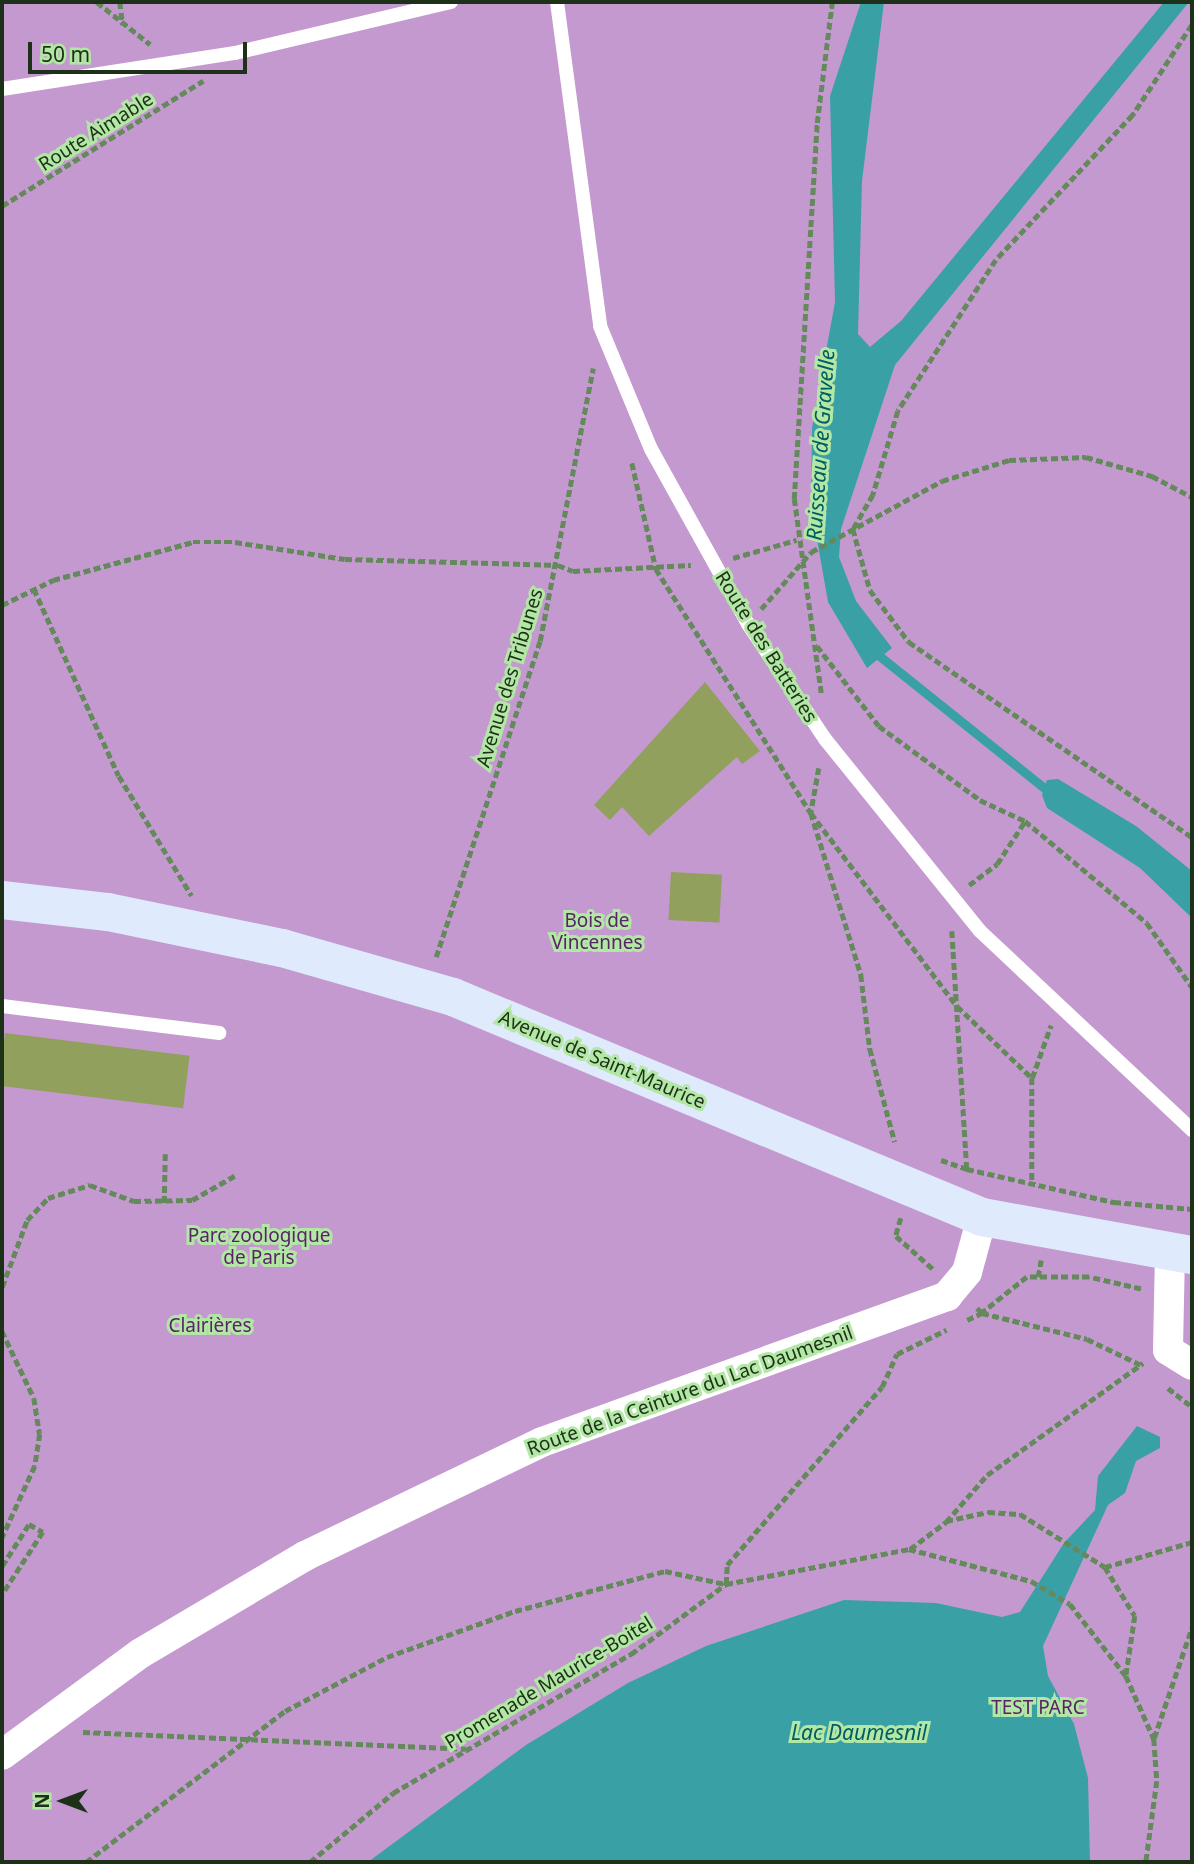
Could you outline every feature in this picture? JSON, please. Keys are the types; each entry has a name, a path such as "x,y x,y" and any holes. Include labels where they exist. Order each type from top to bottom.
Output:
{"main road":[{"name":"Avenue de Saint-Maurice","path":"2,900 215,934 429,990 982,1217 1181,1254"}],"street":[{"name":"Route de la Ceinture du Lac Daumesnil","path":"2,1755 141,1653 305,1556 542,1442 947,1296 967,1272 982,1217"},
{"path":"1170,1362 1169,1296 1181,1254"}],"lane":[{"path":"2,89 235,53 451,2"},
{"name":"Route des Batteries","path":"557,2 600,326 651,449 748,624 825,739 956,901 1058,1004 1192,1130"},
{"path":"2,1006 219,1033"}],"path":[{"path":"97,2 123,26 180,61"},
{"path":"120,2 123,26"},
{"path":"832,2 817,123 796,540 817,646 879,726 980,800 1025,821 1147,923 1192,986"},
{"path":"1192,25 1133,115 996,260 898,411 873,495 853,529 870,590 909,642 1192,837"},
{"name":"Route Aimable","path":"2,206 142,121 235,53"},
{"name":"Avenue des Tribunes","path":"429,990 540,640 558,565 600,326"},
{"path":"630,454 656,569 811,813 957,1006 1032,1077"},
{"path":"748,624 811,552 942,481 1009,460 1086,457 1152,476 1192,497"},
{"path":"2,605 34,589 142,552 193,542 235,542 345,559 558,565 573,571 715,564 796,540"},
{"path":"34,589 119,776 215,934"},
{"path":"825,739 811,813 861,975 893,1141 902,1145"},
{"path":"967,1169 957,1006 950,948 956,901 973,878 997,864 1025,821"},
{"path":"1032,1182 1032,1077 1058,1004"},
{"path":"164,1203 165,1154"},
{"path":"933,1158 967,1169 1114,1202 1192,1209"},
{"path":"2,1287 27,1220 48,1198 90,1185 134,1201 164,1203 192,1200 236,1174"},
{"path":"902,1215 896,1236 941,1277"},
{"path":"1038,1277 1042,1254"},
{"path":"1169,1296 1089,1277 1027,1277 982,1313 1087,1339 1140,1364 1170,1362"},
{"path":"2,1331 34,1398 40,1434 35,1466 2,1538"},
{"path":"86,1862 285,1711 387,1657 515,1611 664,1571 726,1584 727,1565 882,1388 897,1354"},
{"path":"909,1549 946,1522 987,1475 1140,1364 1170,1362"},
{"path":"1159,1380 1192,1407"},
{"path":"946,1522 988,1511 1020,1514 1060,1536 1105,1567 1135,1616 1126,1676"},
{"path":"2,1566 29,1524 43,1532 2,1595"},
{"path":"1105,1567 1192,1542"},
{"name":"Promenade Maurice-Boitel","path":"310,1862 393,1793 631,1654 726,1584 909,1549 1031,1581 1070,1604 1126,1676 1154,1739 1157,1781 1146,1862"},
{"path":"1154,1739 1192,1627"},
{"path":"37,1729 244,1742 467,1749"}],"green space":[{"name":"Bois de Vincennes","path":"2,2 1192,2 1192,1862 2,1862"}],"water":[{"path":"861,2 884,2 862,181 858,334 870,347 901,321 1164,2 1189,2 895,365 841,529 839,557 856,601 892,648 867,668 828,602 811,505 812,428 835,302 830,96"},
{"path":"1058,779 1136,826 1192,871 1192,918 1140,868 1047,808 1042,795 1047,780"},
{"name":"Lac Daumesnil","path":"1137,1426 1160,1437 1160,1448 1136,1461 1125,1493 1108,1505 1043,1646 1048,1676 1074,1724 1088,1778 1090,1862 368,1862 526,1745 628,1683 706,1646 844,1600 936,1603 1002,1617 1020,1612 1064,1543 1095,1510 1098,1476"}],"building":[{"path":"705,682 760,751 742,764 737,757 649,836 622,807 610,820 594,805"},
{"path":"671,872 722,875 719,923 668,920"},
{"path":"5,1033 190,1056 183,1108 2,1086"}],"waterway":[{"name":"Ruisseau de Gravelle","path":"872,650 1052,794"}],"park label":[{"name":"Parc zoologique de Paris","path":"259,1247"},
{"name":"Clairières","path":"210,1326"},
{"name":"TEST PARC","path":"1038,1708"}]}
